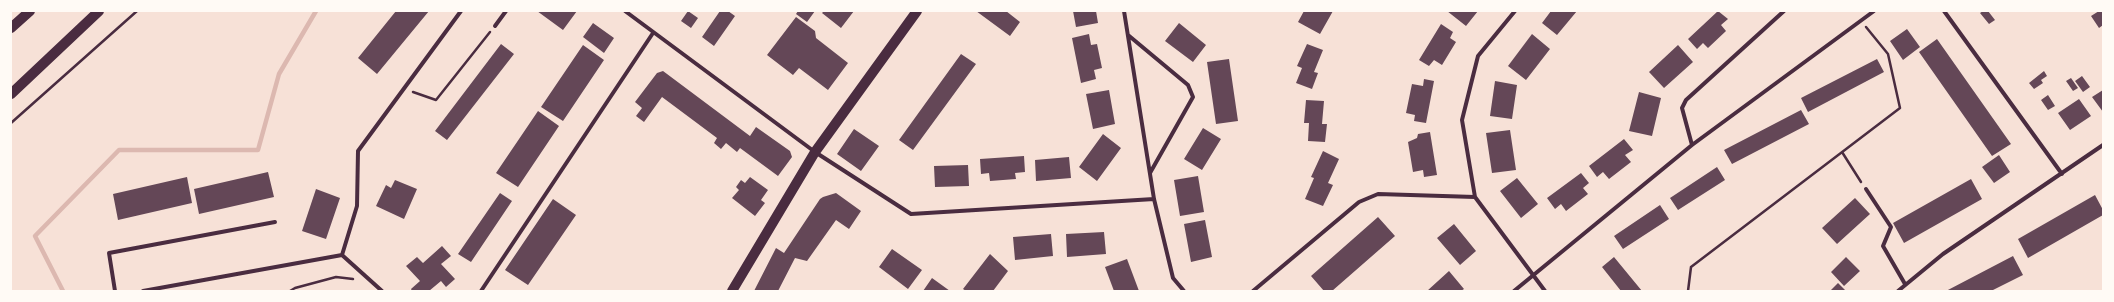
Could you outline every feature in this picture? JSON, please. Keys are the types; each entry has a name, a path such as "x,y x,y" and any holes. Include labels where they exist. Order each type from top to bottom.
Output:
{"main road":[{"path":"11,28 30,11"},
{"path":"11,94 98,11"},
{"path":"732,291 815,152 917,11"}],"street":[{"path":"342,256 358,206 358,151 461,11"},
{"path":"495,26 506,11"},
{"path":"625,11 815,152 911,214 1154,199"},
{"path":"1124,11 1154,199 1173,278 1184,291"},
{"path":"1515,11 1478,56 1462,120 1475,197 1545,291"},
{"path":"1692,145 1682,108 1686,100 1784,11"},
{"path":"1514,291 1692,145 1874,11"},
{"path":"1944,11 2062,174"},
{"path":"481,291 653,33"},
{"path":"1128,34 1188,85 1193,97 1149,174"},
{"path":"1898,291 1943,254 2103,145"},
{"path":"1866,189 1891,228 1883,246 1905,284"},
{"path":"1253,291 1359,202 1378,194 1475,197"},
{"path":"115,291 109,253 275,222"},
{"path":"342,256 382,291"},
{"path":"143,291 342,256"}],"path":[{"path":"11,123 137,11"},
{"path":"1688,291 1691,267 1900,108 1888,54 1861,20"},
{"path":"404,88 436,100 495,26"},
{"path":"1842,152 1866,189"},
{"path":"290,291 295,288 336,277 355,279 365,276"}],"building":[{"path":"396,11 429,11 377,74 358,58"},
{"path":"537,11 577,11 563,30"},
{"path":"688,11 698,18 691,28 681,21"},
{"path":"720,11 728,11 735,16 714,46 702,37"},
{"path":"798,11 815,11 807,22 796,14"},
{"path":"824,11 854,11 841,28 822,13"},
{"path":"976,11 1006,11 1020,22 1010,36"},
{"path":"1073,11 1096,11 1098,23 1076,27"},
{"path":"1304,11 1333,11 1320,34 1298,22"},
{"path":"1447,11 1478,11 1466,26"},
{"path":"1551,11 1577,11 1557,35 1542,23"},
{"path":"1718,11 1728,19 1721,25 1726,31 1708,48 1703,43 1697,49 1688,39"},
{"path":"1983,11 1988,11 1995,20 1989,24 1980,13"},
{"path":"2099,11 2103,11 2103,25 2099,28 2091,16"},
{"path":"796,17 815,31 816,38 848,63 828,90 799,68 793,75 767,55"},
{"path":"593,23 614,38 604,53 583,37"},
{"path":"1179,23 1206,45 1193,62 1165,41"},
{"path":"1441,24 1453,32 1450,38 1456,42 1442,65 1434,60 1429,66 1419,60"},
{"path":"1907,29 1920,47 1903,60 1890,41"},
{"path":"1089,34 1091,45 1097,44 1102,68 1094,70 1096,79 1081,83 1072,38"},
{"path":"1532,34 1550,49 1526,80 1508,66"},
{"path":"1937,39 2011,144 1992,156 1919,52"},
{"path":"501,44 514,54 447,140 435,131"},
{"path":"1307,44 1323,50 1314,72 1318,73 1312,89 1296,83 1302,68 1297,66"},
{"path":"583,45 604,60 563,121 541,107"},
{"path":"1678,45 1693,62 1664,88 1649,72"},
{"path":"961,54 976,64 913,150 899,140"},
{"path":"1229,59 1238,121 1216,124 1207,62"},
{"path":"1877,59 1884,72 1808,112 1801,98"},
{"path":"663,71 750,136 756,127 790,151 792,157 778,176 740,148 737,152 726,143 721,149 714,143 717,138 662,97 644,122 636,116 642,108 635,102 657,73"},
{"path":"2044,71 2047,76 2041,80 2043,83 2034,89 2029,83"},
{"path":"2082,76 2090,87 2083,92 2075,81"},
{"path":"2071,78 2078,88 2073,91 2066,81"},
{"path":"1424,79 1434,81 1426,123 1414,121 1415,115 1406,113 1412,84 1423,86"},
{"path":"1495,81 1517,85 1512,119 1490,116"},
{"path":"1109,90 1115,124 1093,129 1086,94"},
{"path":"2103,90 2103,112 2092,97"},
{"path":"1639,92 1661,98 1652,136 1629,131"},
{"path":"2048,95 2055,106 2048,110 2041,100"},
{"path":"2079,99 2091,116 2070,130 2058,113"},
{"path":"1306,100 1324,101 1322,124 1327,124 1325,142 1308,141 1309,123 1304,123"},
{"path":"1801,110 1809,124 1732,164 1724,150"},
{"path":"538,111 559,126 518,187 496,173"},
{"path":"1203,128 1221,139 1202,170 1184,159"},
{"path":"854,129 879,146 861,171 837,154"},
{"path":"1510,130 1516,170 1492,173 1486,133"},
{"path":"1430,132 1437,175 1424,177 1423,170 1413,172 1408,142 1417,138 1418,134"},
{"path":"1103,134 1121,148 1097,181 1079,167"},
{"path":"1624,139 1633,150 1625,155 1631,162 1609,179 1603,172 1597,177 1589,166"},
{"path":"1323,151 1339,159 1328,183 1333,185 1323,206 1305,199 1314,178 1311,177"},
{"path":"1999,155 2010,172 1994,183 1982,167"},
{"path":"1024,156 1025,172 1015,173 1016,179 990,181 989,173 981,174 980,159"},
{"path":"1069,157 1071,178 1036,181 1035,160"},
{"path":"968,165 969,186 935,187 934,166"},
{"path":"1717,167 1725,180 1678,210 1670,198"},
{"path":"268,172 274,197 199,214 194,189"},
{"path":"1581,173 1589,183 1583,188 1588,194 1566,211 1561,204 1555,209 1547,198"},
{"path":"1198,176 1204,212 1180,216 1174,180"},
{"path":"187,177 192,203 118,220 113,194"},
{"path":"750,177 768,190 761,200 765,203 755,216 732,198 739,190 736,187 741,180 745,183"},
{"path":"1517,178 1538,204 1521,218 1500,191"},
{"path":"1971,179 1982,199 1904,243 1893,223"},
{"path":"395,180 417,189 404,219 376,206 386,185 391,188"},
{"path":"316,189 340,198 326,239 302,231"},
{"path":"500,193 512,201 471,262 458,254"},
{"path":"836,193 861,211 849,229 836,220 807,261 795,258 778,291 754,291 776,248 784,253 820,199"},
{"path":"2095,195 2103,210 2103,215 2028,258 2018,239"},
{"path":"1855,198 1870,214 1837,244 1822,228"},
{"path":"553,199 576,215 528,285 505,270"},
{"path":"1660,205 1669,219 1623,249 1614,236"},
{"path":"1378,217 1395,236 1332,291 1324,291 1311,276"},
{"path":"1205,220 1212,257 1191,262 1184,224"},
{"path":"1454,224 1476,251 1460,265 1437,238"},
{"path":"1104,232 1106,254 1067,257 1066,234"},
{"path":"1051,234 1053,256 1015,260 1013,237"},
{"path":"442,246 451,256 441,264 455,279 446,287 441,281 429,291 412,291 411,289 420,281 406,266 417,257 423,263"},
{"path":"892,249 922,270 908,289 879,267"},
{"path":"990,254 1008,271 993,291 966,291 963,289"},
{"path":"2013,256 2023,275 1991,291 1946,291"},
{"path":"1614,257 1642,291 1621,291 1602,267"},
{"path":"1846,257 1860,271 1844,286 1831,272"},
{"path":"1127,259 1139,291 1114,291 1105,267"},
{"path":"1449,271 1464,289 1461,291 1427,291"},
{"path":"932,278 950,291 923,291"},
{"path":"1838,283 1846,291 1830,291"}],"waterway":[{"path":"63,291 35,236 119,150 258,150 279,74 316,11"}]}
